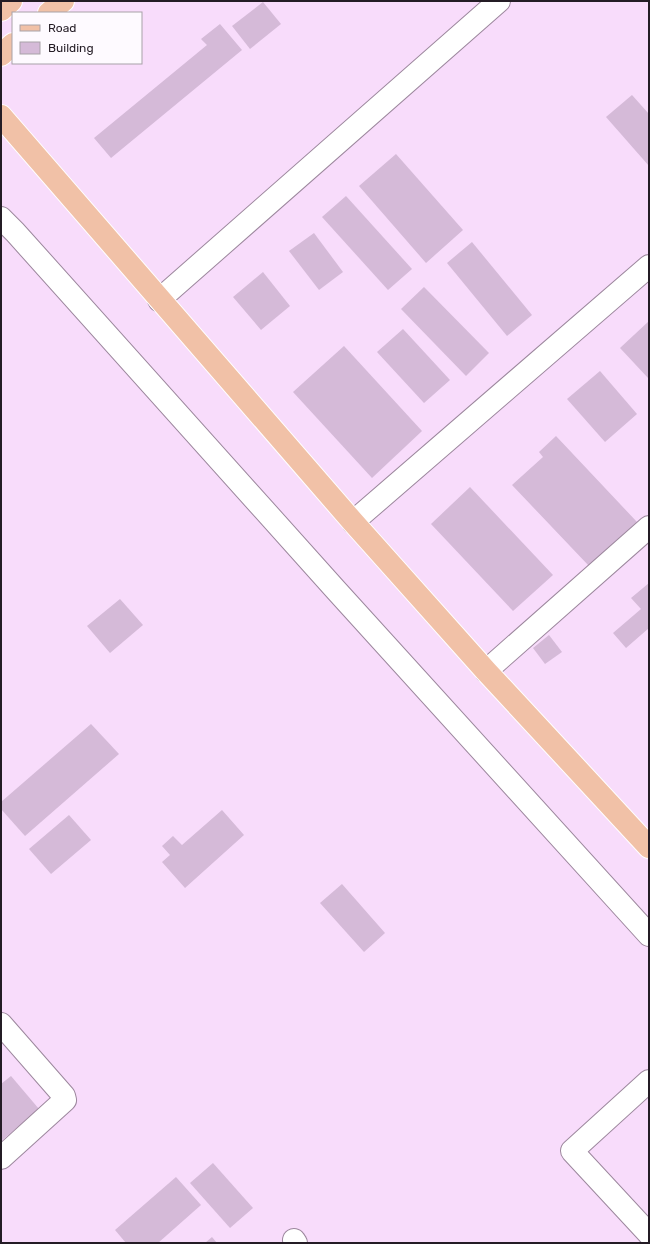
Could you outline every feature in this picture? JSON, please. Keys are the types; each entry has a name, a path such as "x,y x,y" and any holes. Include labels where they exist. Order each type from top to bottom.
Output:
{"main road":[{"path":"1,10 11,1"},
{"path":"50,12 63,1"},
{"path":"1,55 12,45"},
{"path":"1,116 353,522 486,671 649,847"}],"lane":[{"path":"159,300 499,1"},
{"path":"1,218 649,935"},
{"path":"353,522 649,266"},
{"path":"486,671 649,527"},
{"path":"1,1024 64,1096 65,1100 1,1158"},
{"path":"649,1081 572,1151 649,1234"}],"shaded area":[{"path":"1,1 649,1 649,1243 1,1243"}],"building":[{"path":"263,2 281,24 250,49 232,26"},
{"path":"220,24 242,50 111,158 94,138 207,45 201,39"},
{"path":"632,95 649,114 649,166 606,117"},
{"path":"396,154 463,230 426,263 359,186"},
{"path":"346,196 412,269 388,290 322,217"},
{"path":"314,233 343,272 319,290 289,251"},
{"path":"472,242 532,315 507,336 447,263"},
{"path":"263,272 290,306 261,330 233,297"},
{"path":"424,287 489,353 466,376 401,309"},
{"path":"649,321 649,379 620,348"},
{"path":"403,329 450,380 424,403 377,352"},
{"path":"344,346 422,431 372,478 293,392"},
{"path":"600,371 637,414 605,442 567,399"},
{"path":"556,436 637,522 589,566 512,485 543,457 539,452"},
{"path":"470,487 553,575 513,611 431,524"},
{"path":"649,583 649,628 626,648 613,633 641,609 631,598"},
{"path":"120,599 143,625 110,653 87,626"},
{"path":"549,635 562,652 545,664 533,648"},
{"path":"91,724 119,754 25,836 1,809 1,802"},
{"path":"222,810 244,835 185,888 162,862 170,855 162,846 173,836 182,845"},
{"path":"69,815 91,840 51,874 29,849"},
{"path":"342,884 385,933 364,952 320,903"},
{"path":"11,1076 39,1109 1,1141 1,1084"},
{"path":"213,1163 253,1208 230,1228 190,1183"},
{"path":"176,1177 201,1205 158,1243 126,1243 115,1230"},
{"path":"212,1237 217,1243 205,1243"}]}
